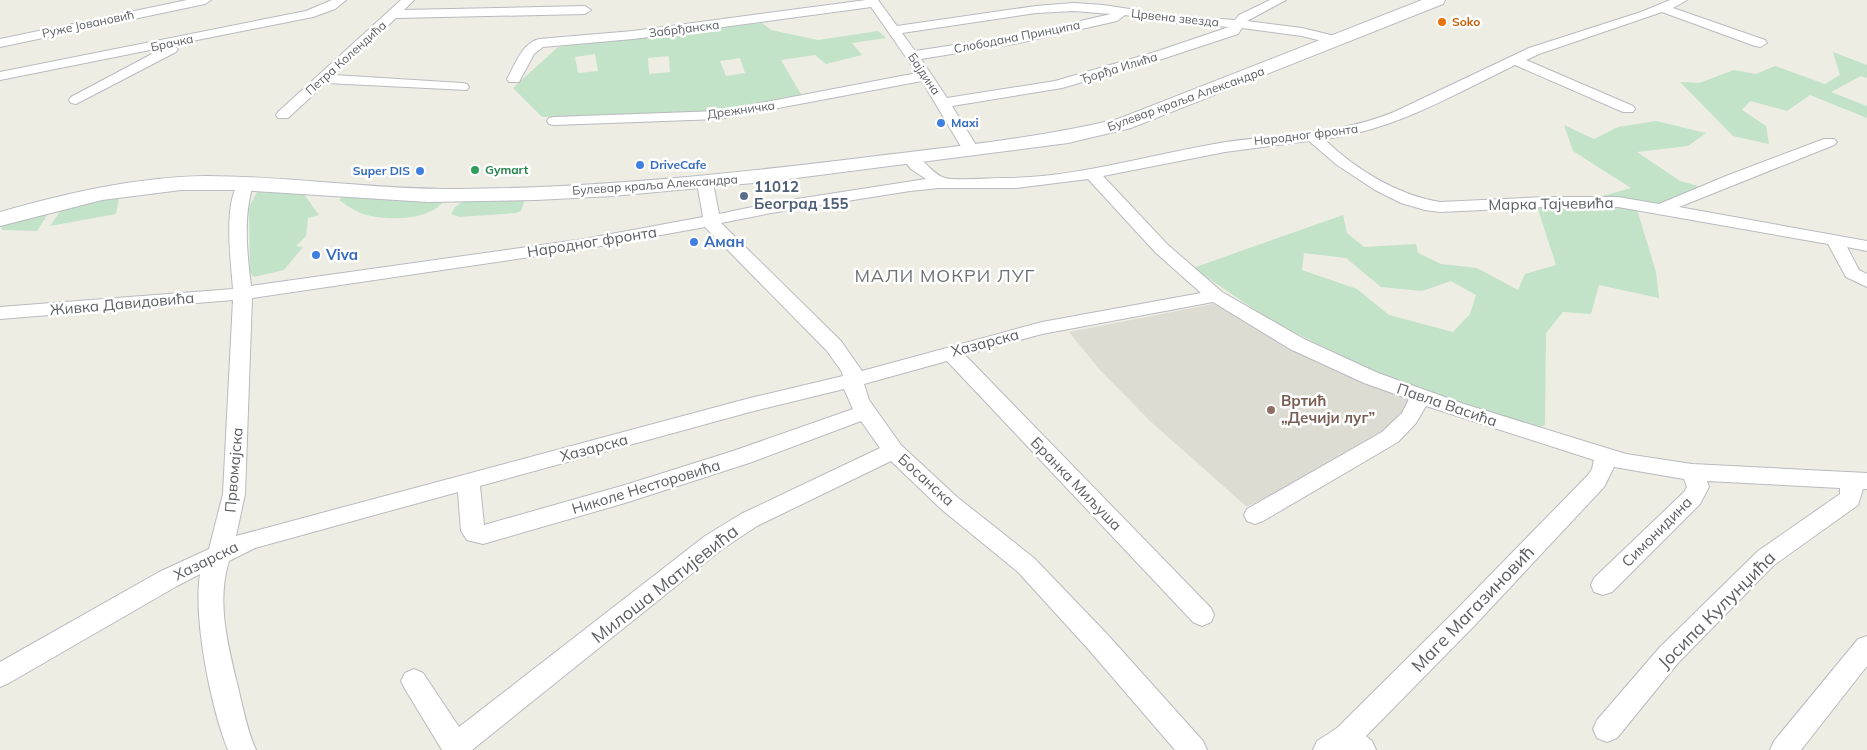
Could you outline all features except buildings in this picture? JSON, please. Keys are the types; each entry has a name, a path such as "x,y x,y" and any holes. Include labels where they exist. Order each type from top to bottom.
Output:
{"main road":[{"name":"Булевар краља Александра","path":"0,219 68,200 126,190 186,183 245,184 372,193 459,196 705,183 1068,137 1116,126 1239,80 1438,0"}],"street":[{"name":"Руже Јовановић","path":"0,43 205,0"},
{"name":"Брачка","path":"0,76 309,14 331,6 340,0"},
{"name":"Петра Колендића","path":"283,115 408,0"},
{"name":"Ђорђа Илића","path":"944,103 1036,90 1079,80 1230,32 1236,29 1243,18 1280,0"},
{"name":"Народног фронта","path":"243,293 575,245 840,196 939,183 1032,182 1092,174 1233,145 1346,132 1380,123 1534,51 1681,0"},
{"name":"Бајдина","path":"873,1 944,103 971,150"},
{"name":"Забрђанска","path":"514,79 528,52 539,43 658,32 873,1"},
{"name":"Црвена звезда","path":"893,30 1044,8 1085,7 1179,20 1238,24 1311,34 1338,41"},
{"path":"1662,8 1760,43"},
{"path":"393,14 584,10"},
{"name":"Слободана Принципа","path":"912,56 1049,33 1112,18 1121,12"},
{"path":"76,100 180,45 184,40"},
{"path":"1514,60 1628,109"},
{"name":"Дрежничка","path":"554,121 719,115 926,76"},
{"path":"323,79 462,87"},
{"name":"Марка Тајчевића","path":"1313,137 1328,152 1390,192 1401,198 1426,205 1440,207 1602,202 1661,209 1867,246"},
{"path":"1661,209 1732,178 1830,142"},
{"path":"910,158 917,168 931,175 939,183"},
{"name":"Павла Васића","path":"1092,174 1161,248 1216,296 1320,356 1421,397 1606,457 1692,472 1859,481"},
{"name":"Босанска","path":"705,183 713,227 834,346 848,365 855,380 854,389 865,412 893,450 949,503 1026,565 1098,642 1193,750"},
{"name":"Првомајска","path":"242,750 235,733 214,642 211,592 212,576 228,524 234,494 243,293 240,265 240,208 245,184"},
{"path":"1834,239 1852,273 1867,282"},
{"name":"Живка Давидовића","path":"0,313 243,293"},
{"name":"Хазарска","path":"0,675 160,584 218,553 249,540 750,405 855,380 950,352 1042,328 1216,296"},
{"name":"Бранка Миљуша","path":"950,352 1202,615"},
{"path":"1255,515 1390,437 1409,418 1421,397"},
{"name":"Николе Несторовића","path":"468,481 473,531 475,534 483,536 741,457 865,412"},
{"name":"Милоша Матијевића","path":"414,681 456,748 713,543 749,520 893,450"},
{"name":"Маге Магазиновић","path":"1345,746 1596,481 1603,470 1606,457"},
{"name":"Симонидина","path":"1603,586 1692,498 1698,487 1692,472"},
{"name":"Јосипа Кулунџића","path":"1607,729 1669,655 1766,558 1850,499 1859,481"},
{"path":"1784,750 1867,647"}],"shaded area":[{"name":"Вртић „Дечији луг”","path":"1218,303 1412,399 1394,423 1365,447 1247,507 1150,421 1100,370 1069,332"}],"green space":[{"path":"762,23 771,30 818,40 878,31 886,38 852,43 862,55 826,64 815,55 781,60 802,96 713,113 542,117 513,88 558,47","holes":["595,54 598,71 578,73 575,57","669,56 670,72 649,74 648,58","740,58 745,73 726,76 720,61"]},
{"path":"1833,52 1867,65 1867,78 1861,76 1831,92 1867,106 1867,118 1810,95 1787,111 1750,101 1742,110 1766,126 1769,144 1733,136 1680,82 1699,83 1734,70 1756,74 1775,66 1825,84 1840,75"},
{"path":"1656,121 1706,133 1688,146 1637,152 1680,181 1710,189 1661,209 1636,206 1656,272 1659,298 1599,285 1591,314 1563,312 1546,333 1545,425 1533,429 1383,376 1273,322 1193,268 1343,215 1347,233 1364,247 1416,244 1418,253 1441,264 1477,268 1518,290 1525,274 1556,265 1536,203 1584,201 1631,188 1573,151 1564,125 1594,139 1618,127","holes":["1304,253 1346,258 1381,287 1422,291 1451,281 1476,295 1470,314 1453,332 1389,315 1357,289 1302,270"]},
{"path":"257,192 303,193 319,215 308,218 306,236 296,246 303,247 284,270 254,277 250,273 249,207"},
{"path":"344,196 442,203 435,209 418,216 388,218 367,215 350,208 339,200"},
{"path":"119,198 116,214 50,226 63,207"},
{"path":"525,199 521,211 516,213 459,217 451,214 455,207 464,201"},
{"path":"49,212 37,231 2,230 1,226"}],"place":[{"name":"Soko","path":"1442,22"},
{"name":"Maxi","path":"941,123"},
{"name":"DriveCafe","path":"640,165"},
{"name":"Gymart","path":"475,170"},
{"name":"Super DIS","path":"420,171"},
{"name":"11012 Београд 155","path":"744,196"},
{"name":"Аман","path":"694,242"},
{"name":"Viva","path":"316,255"},
{"name":"Вртић „Дечији луг”","path":"1271,410"}],"district":[{"name":"МАЛИ МОКРИ ЛУГ","path":"945,276"}]}
